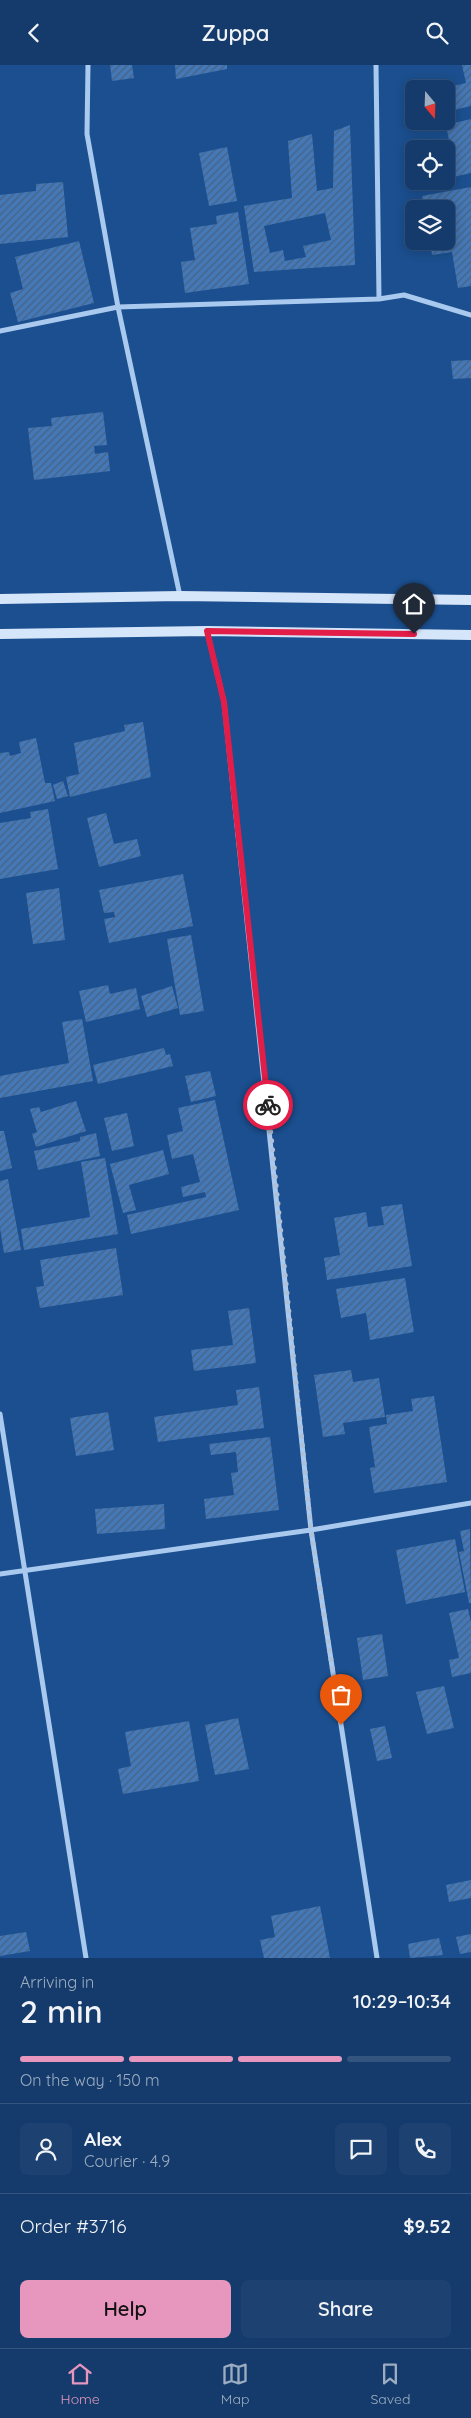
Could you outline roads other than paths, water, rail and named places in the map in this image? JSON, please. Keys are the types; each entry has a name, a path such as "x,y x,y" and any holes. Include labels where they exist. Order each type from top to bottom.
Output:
{"street":[{"path":"88,65 87,134 118,307 180,596"},
{"path":"376,65 379,299"},
{"path":"0,331 118,307 379,299 404,295 471,315"},
{"path":"0,599 180,596 471,600"},
{"path":"0,634 207,631 471,635"},
{"path":"207,631 224,702 311,1530 377,1958"},
{"path":"0,1414 86,1958"},
{"path":"0,1574 311,1530 471,1503"}]}
